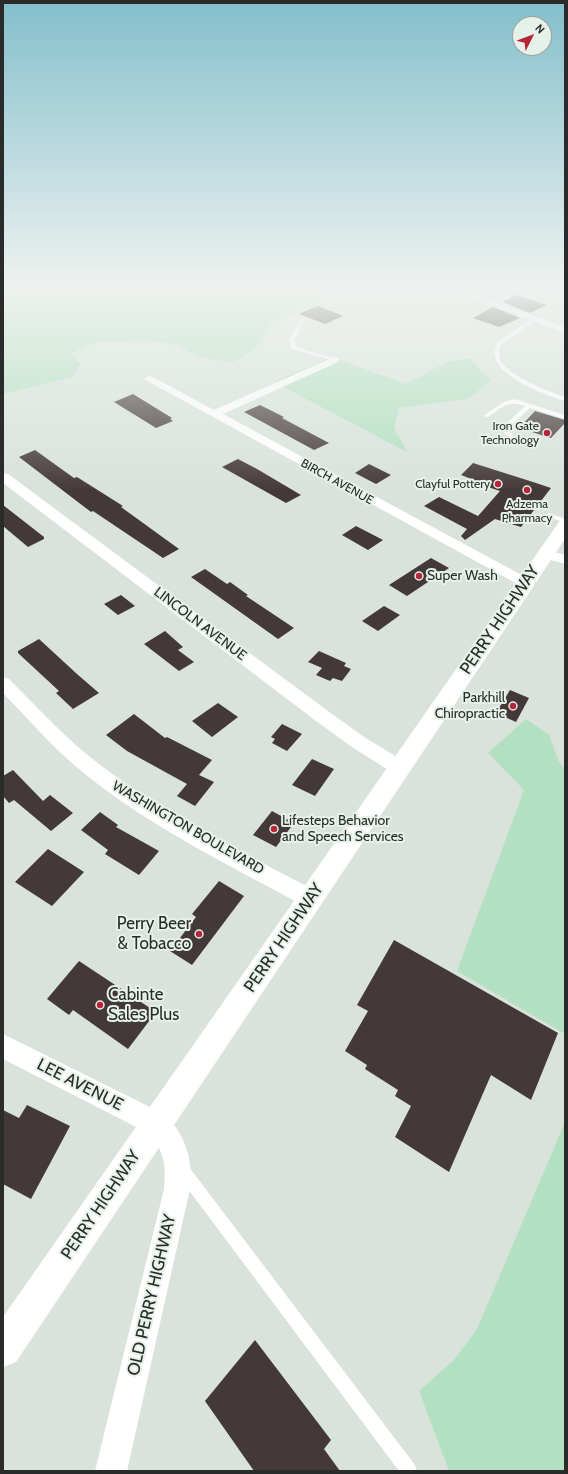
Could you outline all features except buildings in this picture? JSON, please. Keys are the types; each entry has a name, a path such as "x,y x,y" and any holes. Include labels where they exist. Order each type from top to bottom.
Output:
{"main road":[{"name":"PERRY HIGHWAY","path":"3,1349 565,526"}],"street":[{"path":"214,414 334,360"},
{"name":"BIRCH AVENUE","path":"149,379 526,583"},
{"name":"LINCOLN AVENUE","path":"3,477 322,716 358,742 400,768"},
{"path":"546,554 565,560"},
{"name":"WASHINGTON BOULEVARD","path":"3,683 81,760 106,780 164,817 311,899"},
{"name":"LEE AVENUE","path":"3,1046 157,1124"},
{"name":"OLD PERRY HIGHWAY","path":"111,1471 177,1189 178,1164 176,1150 172,1142 157,1124"}],"lane":[{"path":"310,353 334,360"},
{"path":"497,353 497,358 508,372 521,380 565,399"},
{"path":"486,416 510,402 530,405 565,417"},
{"path":"515,441 507,432 507,426 530,405"},
{"path":"549,515 565,521"},
{"path":"178,1164 409,1471"}],"green space":[{"path":"3,353 73,353 70,354 81,364 73,377 3,394"},
{"path":"191,353 249,353 231,363 197,356"},
{"path":"332,357 406,384 447,362 469,358 491,381 467,399 399,408 394,428 407,452 274,382"},
{"path":"526,719 549,735 559,762 565,769 565,1034 457,971 524,790 488,753"},
{"path":"565,1122 565,1471 449,1471 419,1391 454,1360 477,1329"}],"place":[{"name":"Iron Gate Technology","path":"547,433"},
{"name":"Clayful Pottery","path":"498,484"},
{"name":"Adzema Pharmacy","path":"527,490"},
{"name":"Super Wash","path":"419,576"},
{"name":"Parkhill Chiropractic","path":"513,706"},
{"name":"Lifesteps Behavior and Speech Services","path":"274,829"},
{"name":"Perry Beer & Tobacco","path":"199,934"},
{"name":"Cabinte Sales Plus","path":"100,1005"}]}
